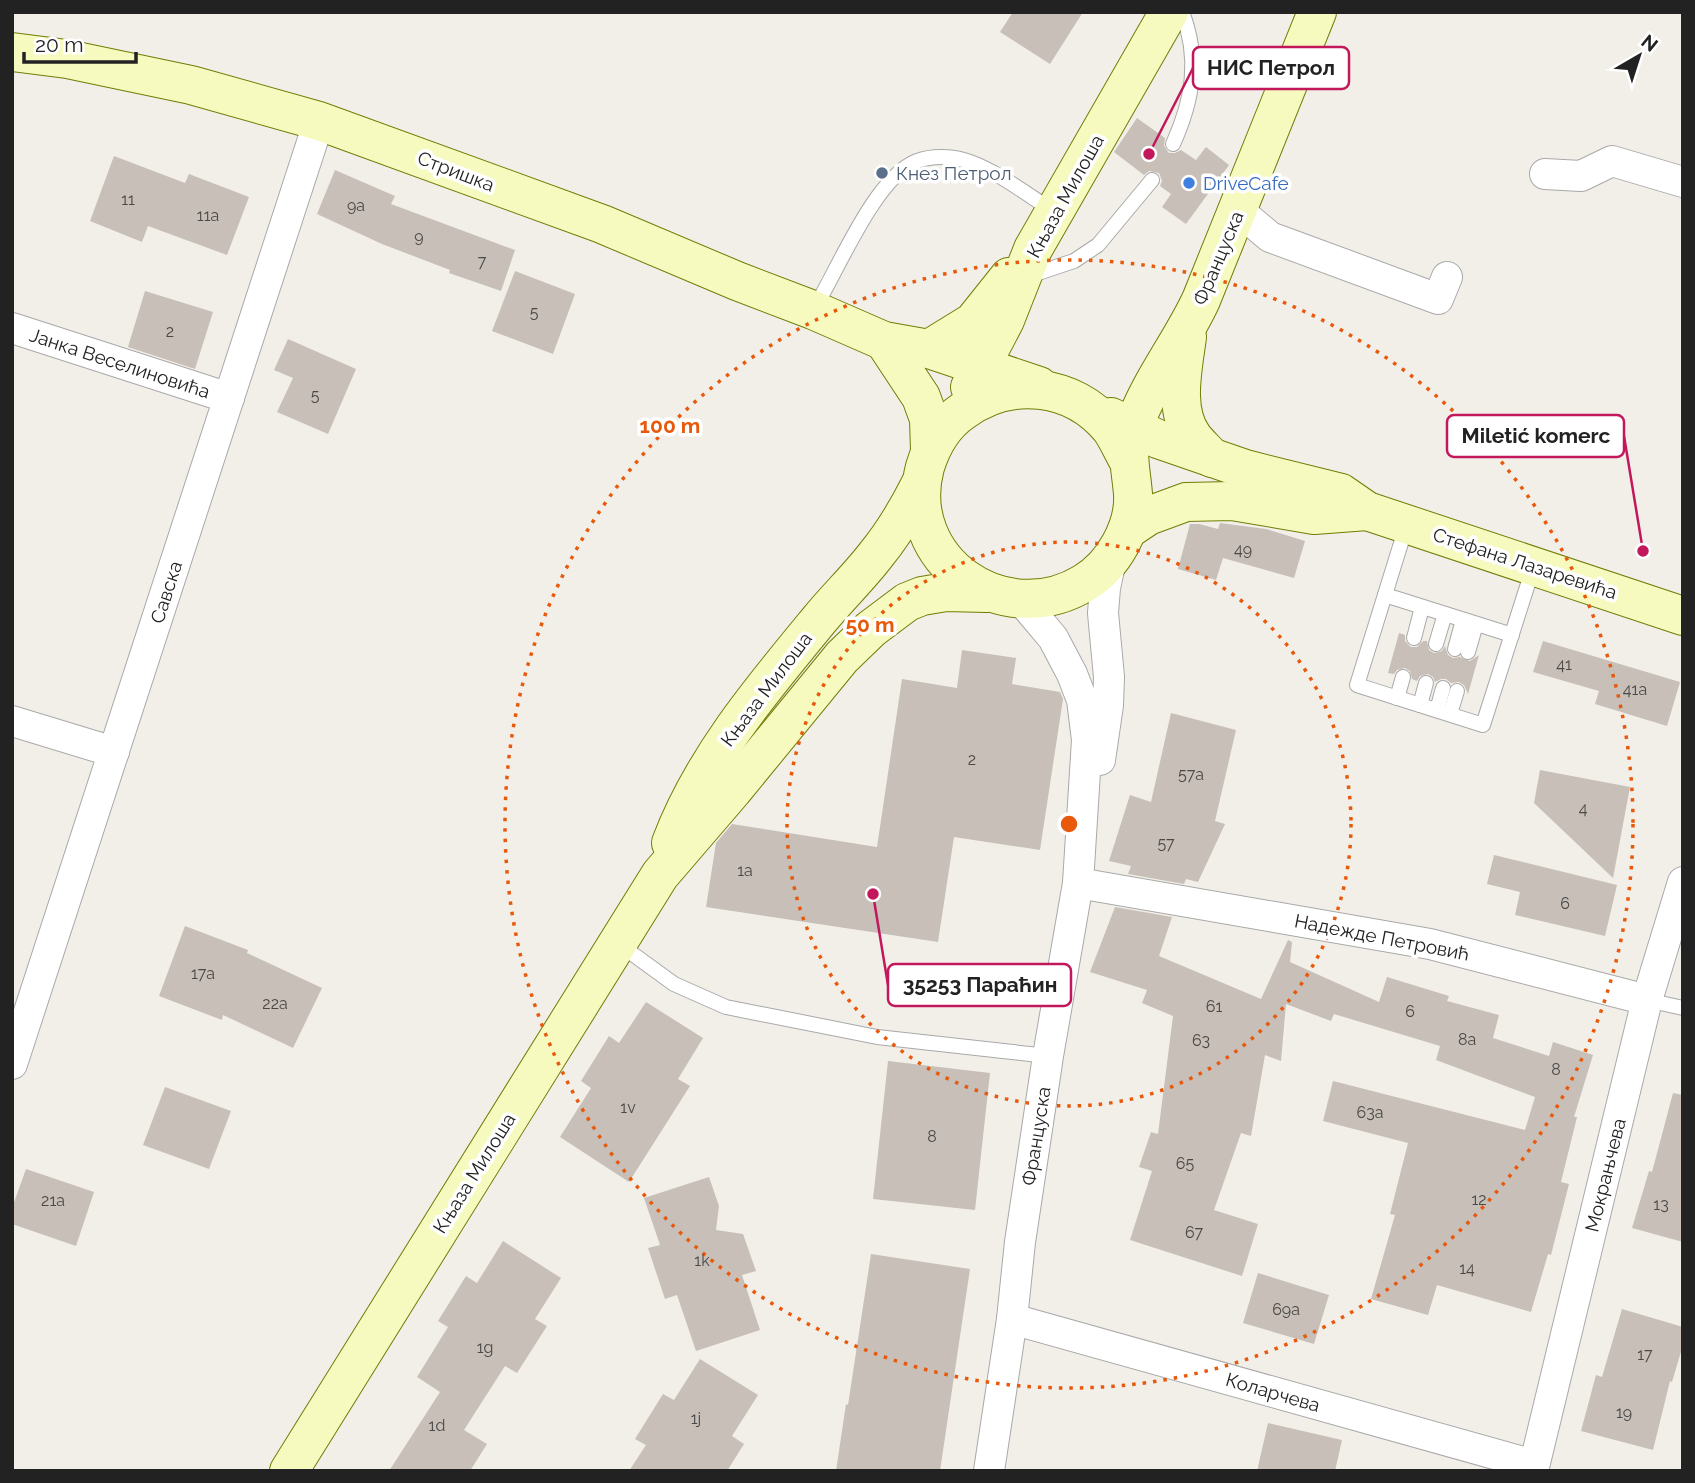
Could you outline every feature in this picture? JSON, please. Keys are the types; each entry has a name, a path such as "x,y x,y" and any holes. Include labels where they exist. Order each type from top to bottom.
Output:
{"main road":[{"name":"Књаза Милоша","path":"660,875 684,809 723,744 818,621 875,556 903,518 934,451 983,366 1027,264 1054,212 1169,12"},
{"name":"Француска","path":"1130,444 1150,390 1189,326 1317,12"},
{"name":"Стришка","path":"12,52 67,59 191,85 319,121 602,224 884,341 929,349 983,366"},
{"path":"929,349 973,322 1027,264"},
{"path":"1189,326 1181,392 1184,418 1192,436 1212,458"},
{"path":"884,341 921,397 929,419 934,451 923,517 936,549 958,575 1004,596 1055,596 1086,583 1119,545 1133,496 1130,444"},
{"name":"Стефана Лазаревића","path":"983,366 1067,397 1130,444 1212,458 1341,493 1367,511 1683,616"},
{"path":"934,451 979,399 1014,388 1067,397"},
{"name":"Стефана Лазаревића","path":"1119,545 1148,516 1186,502 1233,501 1314,515 1367,511"},
{"name":"Књаза Милоша","path":"289,1471 660,875 835,664 871,629 907,602 922,596 946,592 1004,596"}],"street":[{"name":"Савска","path":"12,1064 319,121"},
{"path":"1545,174 1581,176 1612,162 1683,182"},
{"path":"1238,210 1270,237 1438,299 1447,277"},
{"name":"Јанка Веселиновића","path":"12,328 229,398"},
{"name":"Француска","path":"1084,802 1097,774 1105,735 1109,677 1103,613 1105,587 1119,545"},
{"name":"Француска","path":"989,1471 1048,1056 1078,883 1087,740 1082,700 1053,638 1004,596"},
{"path":"12,720 114,752"},
{"name":"Мокрањчева","path":"1533,1468 1647,1000 1683,881"},
{"name":"Надежде Петровић","path":"1078,883 1430,944 1647,1000"},
{"name":"Коларчева","path":"1012,1319 1533,1468"}],"lane":[{"path":"1173,144 1186,106 1194,65 1182,12"},
{"path":"813,310 880,194 900,171 917,161 935,157 971,162 1054,212"},
{"path":"1027,264 1074,261 1098,245 1152,180"},
{"path":"1407,524 1357,685 1483,725 1533,566"},
{"path":"1385,595 1512,635"},
{"path":"1414,638 1422,607"},
{"path":"1436,644 1445,614"},
{"path":"1461,650 1469,622"},
{"path":"1397,698 1403,677"},
{"path":"1420,705 1426,683"},
{"path":"1444,712 1450,690"},
{"path":"617,943 674,984 726,1007 877,1037 1048,1056"},
{"name":"Надежде Петровић","path":"1647,1000 1683,1008"}],"building":[{"path":"1013,12 1083,12 1050,64 1000,32"},
{"path":"1137,118 1165,138 1164,146 1169,153 1181,150 1196,160 1206,147 1229,165 1186,224 1162,207 1171,194 1160,186 1162,181 1159,173 1149,171 1144,175 1114,152"},
{"path":"114,156 185,183 189,174 249,197 227,255 148,226 142,242 90,221"},
{"path":"335,170 395,196 391,204 515,250 501,291 449,273 450,270 382,244 317,214"},
{"path":"515,271 575,294 553,354 492,331"},
{"path":"145,291 213,312 195,369 128,347"},
{"path":"288,339 356,369 328,434 277,412 293,378 274,370"},
{"path":"1220,523 1266,529 1305,541 1294,578 1223,558 1216,580 1178,569 1190,524 1218,529"},
{"path":"1399,633 1405,635 1405,641 1411,647 1417,647 1427,641 1429,650 1434,653 1442,651 1445,646 1448,655 1453,658 1460,657 1470,661 1479,655 1468,694 1464,685 1459,682 1451,683 1441,679 1435,682 1428,674 1420,676 1417,681 1412,679 1410,671 1405,668 1394,674 1388,673"},
{"path":"1543,641 1680,682 1667,726 1595,704 1599,691 1533,672"},
{"path":"962,650 1016,658 1012,684 1060,692 1063,699 1040,850 954,837 938,942 706,907 716,843 732,824 877,847 902,679 957,688"},
{"path":"1171,713 1236,730 1215,821 1225,824 1198,882 1186,879 1184,884 1128,874 1131,866 1109,861 1130,795 1151,802"},
{"path":"1540,770 1630,787 1613,878 1534,803"},
{"path":"1494,855 1617,885 1605,936 1515,915 1520,892 1487,884"},
{"path":"1115,907 1172,917 1159,956 1261,999 1288,940 1292,942 1290,962 1379,1002 1387,977 1449,996 1447,1001 1499,1015 1493,1038 1549,1056 1553,1042 1593,1055 1574,1117 1577,1117 1561,1182 1569,1184 1551,1255 1548,1254 1531,1312 1437,1285 1428,1315 1371,1299 1395,1215 1390,1214 1408,1143 1323,1121 1333,1081 1525,1130 1535,1097 1436,1060 1440,1046 1334,1014 1331,1021 1286,1004 1281,1061 1265,1055 1251,1136 1241,1133 1214,1210 1258,1224 1242,1276 1130,1240 1152,1171 1139,1167 1151,1132 1158,1134 1173,1016 1142,1003 1147,990 1090,972"},
{"path":"185,926 248,950 247,953 322,988 293,1048 223,1015 222,1020 159,996"},
{"path":"646,1002 703,1038 678,1079 690,1086 629,1182 560,1137 591,1088 581,1081 609,1036 619,1043"},
{"path":"888,1061 990,1073 975,1210 873,1199"},
{"path":"165,1087 231,1111 209,1169 143,1145"},
{"path":"1673,1093 1683,1095 1683,1242 1632,1228 1649,1171 1652,1172"},
{"path":"26,1169 94,1192 76,1246 12,1224 12,1208"},
{"path":"709,1177 719,1206 716,1230 743,1234 756,1271 742,1275 760,1330 696,1351 677,1295 665,1299 648,1248 660,1245 644,1198"},
{"path":"503,1241 561,1278 535,1319 547,1326 517,1373 505,1366 464,1430 487,1444 470,1471 389,1471 440,1392 417,1377 448,1327 438,1321 466,1276 477,1283"},
{"path":"871,1254 970,1269 940,1471 836,1471"},
{"path":"1258,1273 1329,1295 1314,1344 1243,1323"},
{"path":"1622,1309 1683,1327 1683,1345 1672,1382 1670,1381 1653,1450 1581,1431 1596,1375 1602,1377"},
{"path":"700,1359 758,1395 732,1436 744,1444 727,1471 629,1471 646,1445 635,1439 663,1394 674,1400"},
{"path":"1268,1423 1342,1440 1335,1471 1257,1471"}],"place":[{"name":"НИС Петрол","path":"1149,154"},
{"name":"Кнез Петрол","path":"882,173"},
{"name":"DriveCafe","path":"1189,183"},
{"name":"Miletić komerc","path":"1643,551"},
{"name":"35253 Параћин","path":"873,894"}]}
